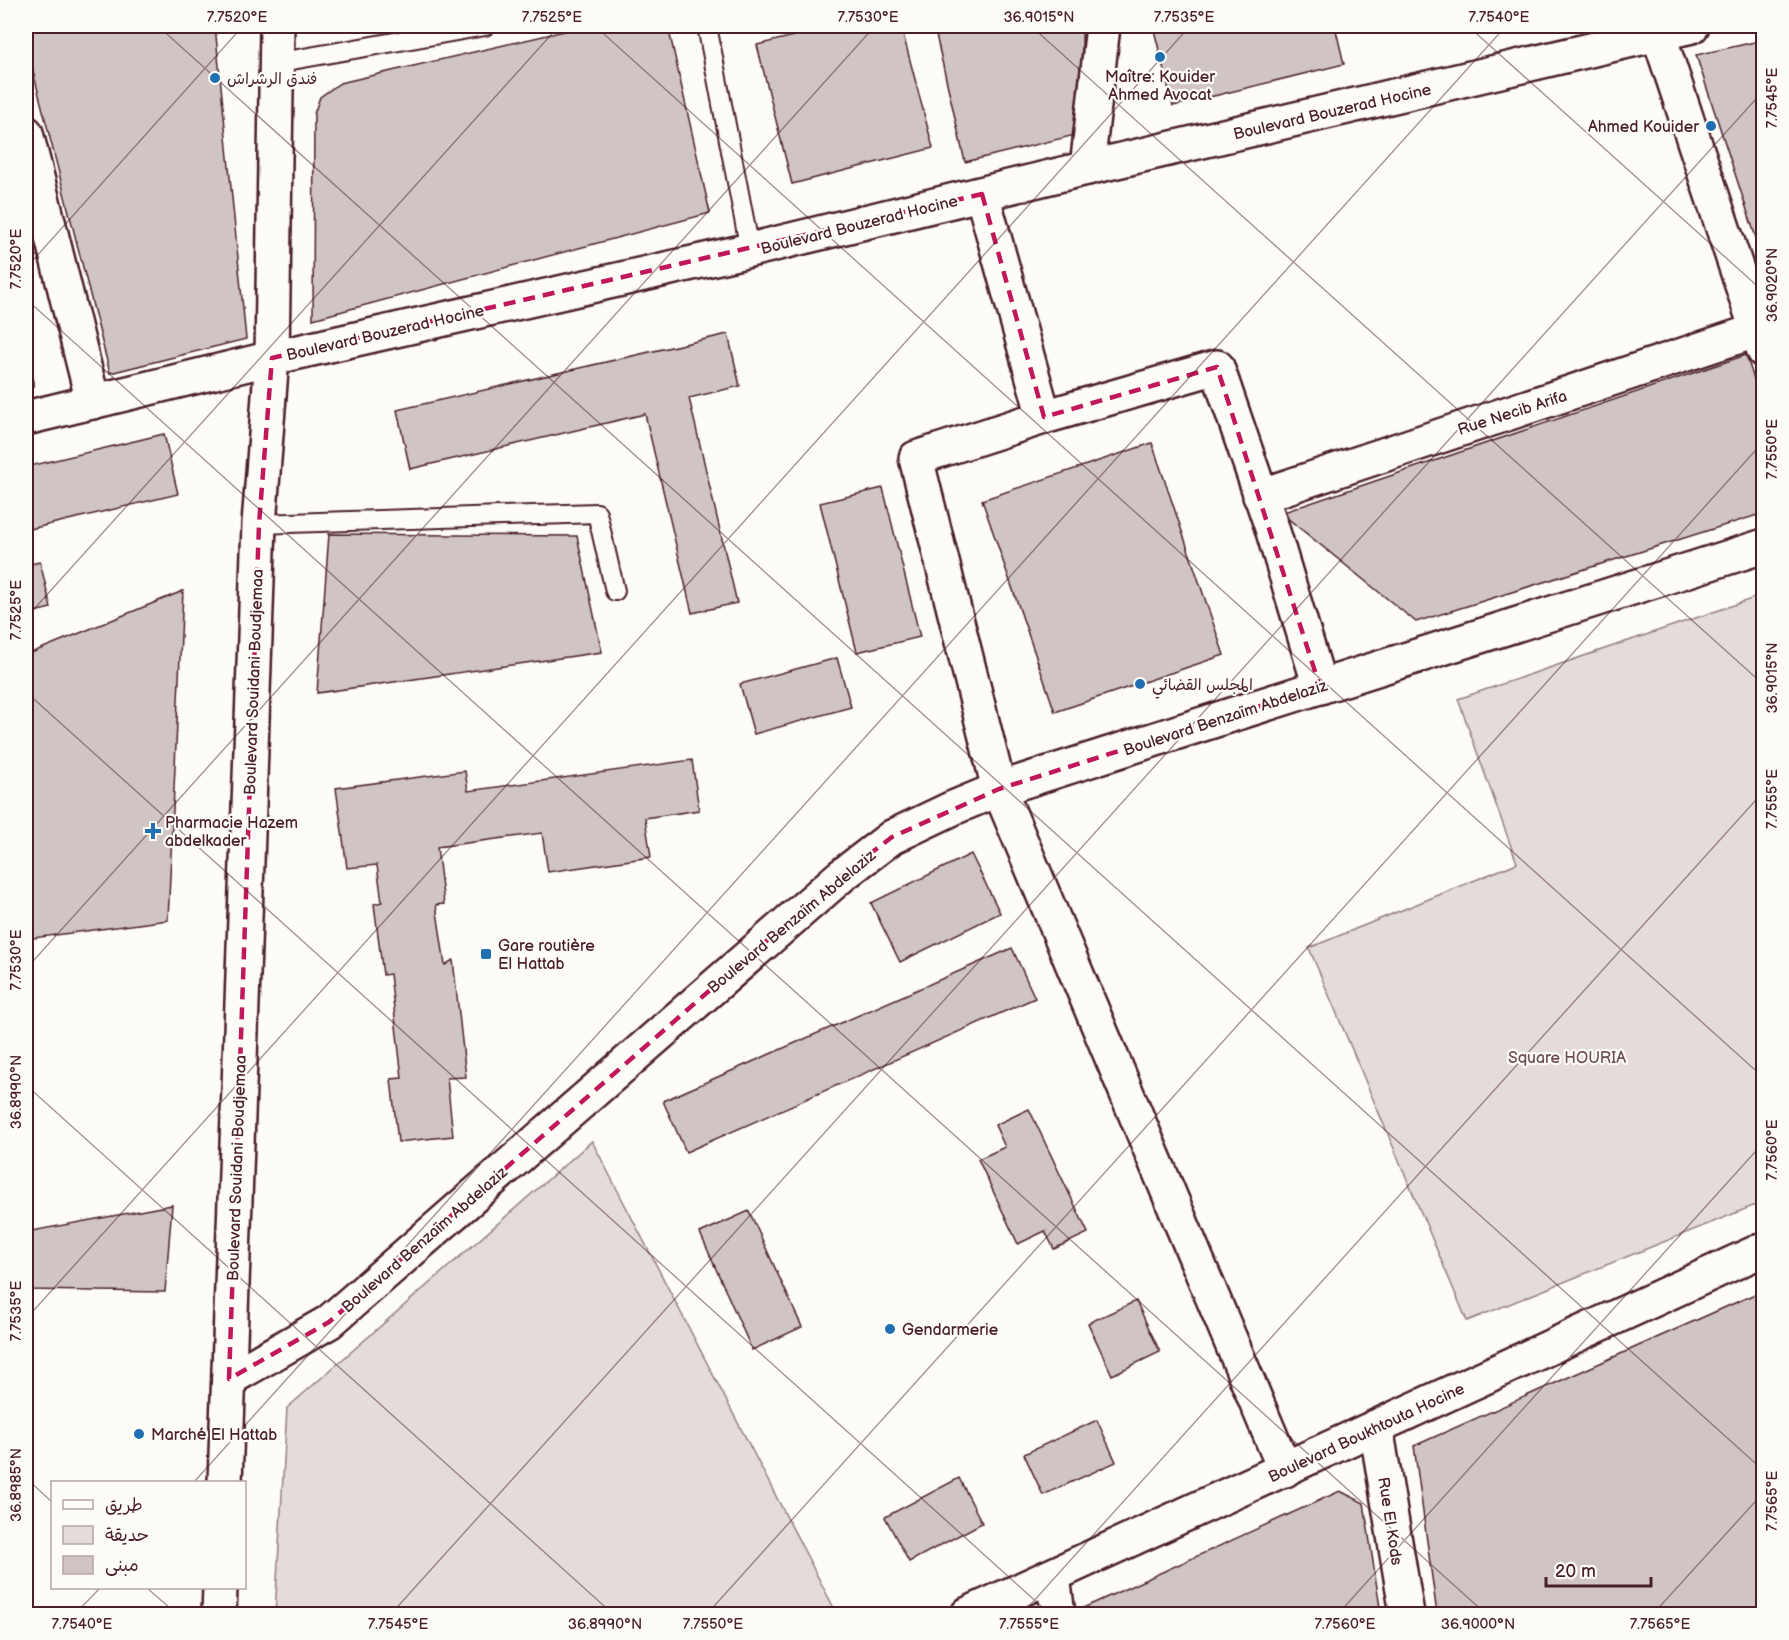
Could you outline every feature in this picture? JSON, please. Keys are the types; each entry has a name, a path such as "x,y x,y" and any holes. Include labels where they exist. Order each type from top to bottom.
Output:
{"street":[{"name":"Boulevard Souidani Boudjemaa","path":"225,1481 259,524 272,358 277,26"},
{"path":"1086,168 1103,26"},
{"name":"Boulevard Bouzerad Hocine","path":"26,418 272,358 750,250 1086,168 1692,26"},
{"path":"1658,33 1761,336"},
{"path":"26,133 93,402"},
{"path":"982,194 1044,417"},
{"name":"Rue Necib Arifa","path":"1260,496 1761,336"},
{"path":"1285,1470 999,789 916,458 1044,417 1217,368 1271,525 1320,687"},
{"name":"Boulevard Benzaïm Abdelaziz","path":"229,1379 329,1322 841,876 892,837 999,789 1764,546"},
{"name":"Boulevard Boukhtouta Hocine","path":"968,1614 1764,1249"},
{"name":"Rue El Kods","path":"1376,1426 1407,1614"},
{"path":"1053,1577 1058,1614"},
{"path":"219,1614 220,1589"}],"lane":[{"path":"276,63 485,26"},
{"path":"707,26 750,250"},
{"path":"259,524 597,513 615,591"}],"highlighted area":[{"path":"982,194 1044,417 1217,367 1320,687 999,789 892,837 841,876 329,1322 229,1379 259,524 272,358"}],"green space":[{"name":"Square HOURIA","path":"1763,595 1763,1202 1467,1321 1309,948 1517,863 1458,699"},
{"path":"592,1141 837,1614 275,1614 287,1408"}],"building":[{"path":"26,26 215,26 246,339 110,373 26,44"},
{"path":"586,26 668,26 710,213 313,319 314,114 320,97 340,83"},
{"path":"834,26 901,26 933,148 792,184 757,45"},
{"path":"934,26 1082,26 1082,58 1075,135 965,162"},
{"path":"1153,26 1335,26 1344,64 1173,106"},
{"path":"1764,40 1764,262 1696,55"},
{"path":"728,334 740,386 689,398 737,603 692,613 645,414 410,469 397,410"},
{"path":"26,353 34,386 26,388"},
{"path":"1746,355 1764,409 1764,513 1416,622 1281,513"},
{"path":"164,434 178,494 26,530 26,467"},
{"path":"1152,443 1224,655 1055,712 982,500"},
{"path":"883,488 920,637 857,652 820,503"},
{"path":"329,534 577,536 602,652 317,693"},
{"path":"40,562 51,608 26,614 26,565"},
{"path":"183,591 168,920 26,939 26,655"},
{"path":"837,658 851,707 754,734 740,684"},
{"path":"692,760 699,810 645,818 651,857 548,872 542,833 437,847 444,904 436,905 445,965 453,960 466,1077 447,1078 453,1136 398,1142 391,1079 402,1078 390,974 383,975 374,904 382,902 377,865 347,868 336,788 465,771 468,791"},
{"path":"971,854 1000,913 900,962 871,903"},
{"path":"1012,948 1035,998 686,1152 663,1101"},
{"path":"1029,1109 1088,1233 1054,1249 1045,1231 1018,1244 978,1159 1005,1147 995,1125"},
{"path":"172,1205 165,1292 26,1290 26,1232"},
{"path":"749,1211 802,1327 752,1350 700,1233"},
{"path":"1764,1290 1764,1614 1437,1614 1414,1446"},
{"path":"1136,1301 1160,1352 1112,1375 1088,1323"},
{"path":"1097,1420 1116,1462 1043,1495 1024,1454"},
{"path":"959,1478 982,1523 909,1562 885,1517"},
{"path":"1340,1491 1364,1503 1381,1614 1082,1614 1081,1609"}],"place":[{"name":"Maître: Kouider Ahmed Avocat","path":"1160,57"},
{"name":"فندق الرشراش","path":"215,78"},
{"name":"Ahmed Kouider","path":"1711,126"},
{"name":"المجلس القضائي","path":"1140,684"},
{"name":"Pharmacie Hazem abdelkader","path":"153,831"},
{"name":"Gare routière El Hattab","path":"486,954"},
{"name":"Gendarmerie","path":"890,1329"},
{"name":"Marché El Hattab","path":"139,1434"}]}
